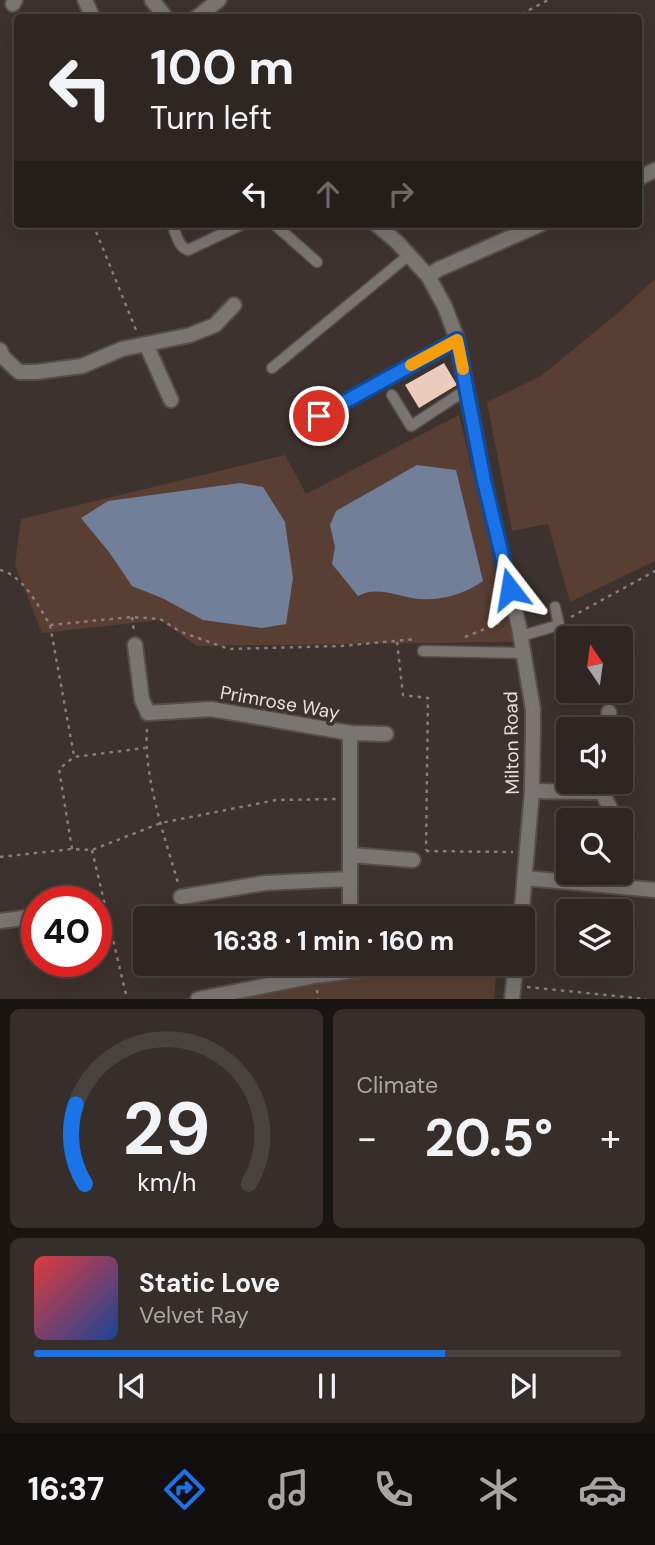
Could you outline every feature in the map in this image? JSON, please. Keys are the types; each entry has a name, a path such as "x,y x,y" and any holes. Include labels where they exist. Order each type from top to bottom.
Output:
{"street":[{"path":"152,0 163,14"},
{"path":"201,14 219,0"},
{"name":"Milton Road","path":"380,228 428,276 445,307 457,340 484,481 521,636 533,709 532,791 522,906"},
{"path":"428,276 532,228"},
{"path":"0,349 3,357 19,372 82,366 122,349 190,335 215,325 234,305"},
{"path":"146,344 172,400"},
{"path":"135,645 142,700 148,713"},
{"name":"Primrose Way","path":"148,713 211,709 350,733 386,734"},
{"path":"608,717 609,712"},
{"name":"Primrose Way","path":"350,733 350,906"},
{"path":"532,791 556,790"},
{"path":"351,855 413,860"},
{"path":"525,877 556,878"},
{"path":"181,897 265,883 349,879"},
{"path":"633,885 655,890"},
{"path":"0,921 21,918"},
{"path":"198,999 307,976"}],"lane":[{"path":"173,228 179,243 188,250 235,228"},
{"path":"279,228 317,262"},
{"path":"272,368 409,255"},
{"path":"319,416 457,340"},
{"path":"392,395 411,426 466,390"},
{"path":"521,636 559,625 555,607"},
{"path":"423,651 524,653"}],"path":[{"path":"522,14 548,0"},
{"path":"95,228 136,330 146,344"},
{"path":"0,570 9,572 33,597 50,625 74,757"},
{"path":"559,625 577,612 655,571"},
{"path":"465,637 516,615"},
{"path":"50,625 132,617 160,620 181,632 229,649 341,646 419,639"},
{"path":"397,641 403,695 428,698 426,850"},
{"path":"148,713 145,747 161,823 181,897"},
{"path":"72,849 59,769 74,757 145,747"},
{"path":"0,857 72,849 92,850 161,823 276,800 350,799"},
{"path":"92,850 127,999"},
{"path":"413,860 426,850 527,853"},
{"path":"513,992 646,999"}],"shaded area":[{"path":"655,279 655,561 570,602 548,524 512,531 487,402 541,376"},
{"path":"459,415 513,642 197,646 160,620 42,633 15,565 21,519 285,455 306,494"},
{"path":"278,976 496,976 494,999 183,999"}],"water":[{"path":"417,465 456,470 483,581 461,593 436,599 419,599 380,592 358,596 332,564 335,547 330,525 336,511"},
{"path":"240,483 263,487 285,522 293,578 286,624 262,628 203,620 162,598 132,586 81,518 108,501"}],"building":[{"path":"444,363 457,385 419,408 405,385"}],"slow traffic":[{"path":"411,365 457,340 463,369"}],"route":[{"path":"319,416 457,340 484,481 510,589"}]}
